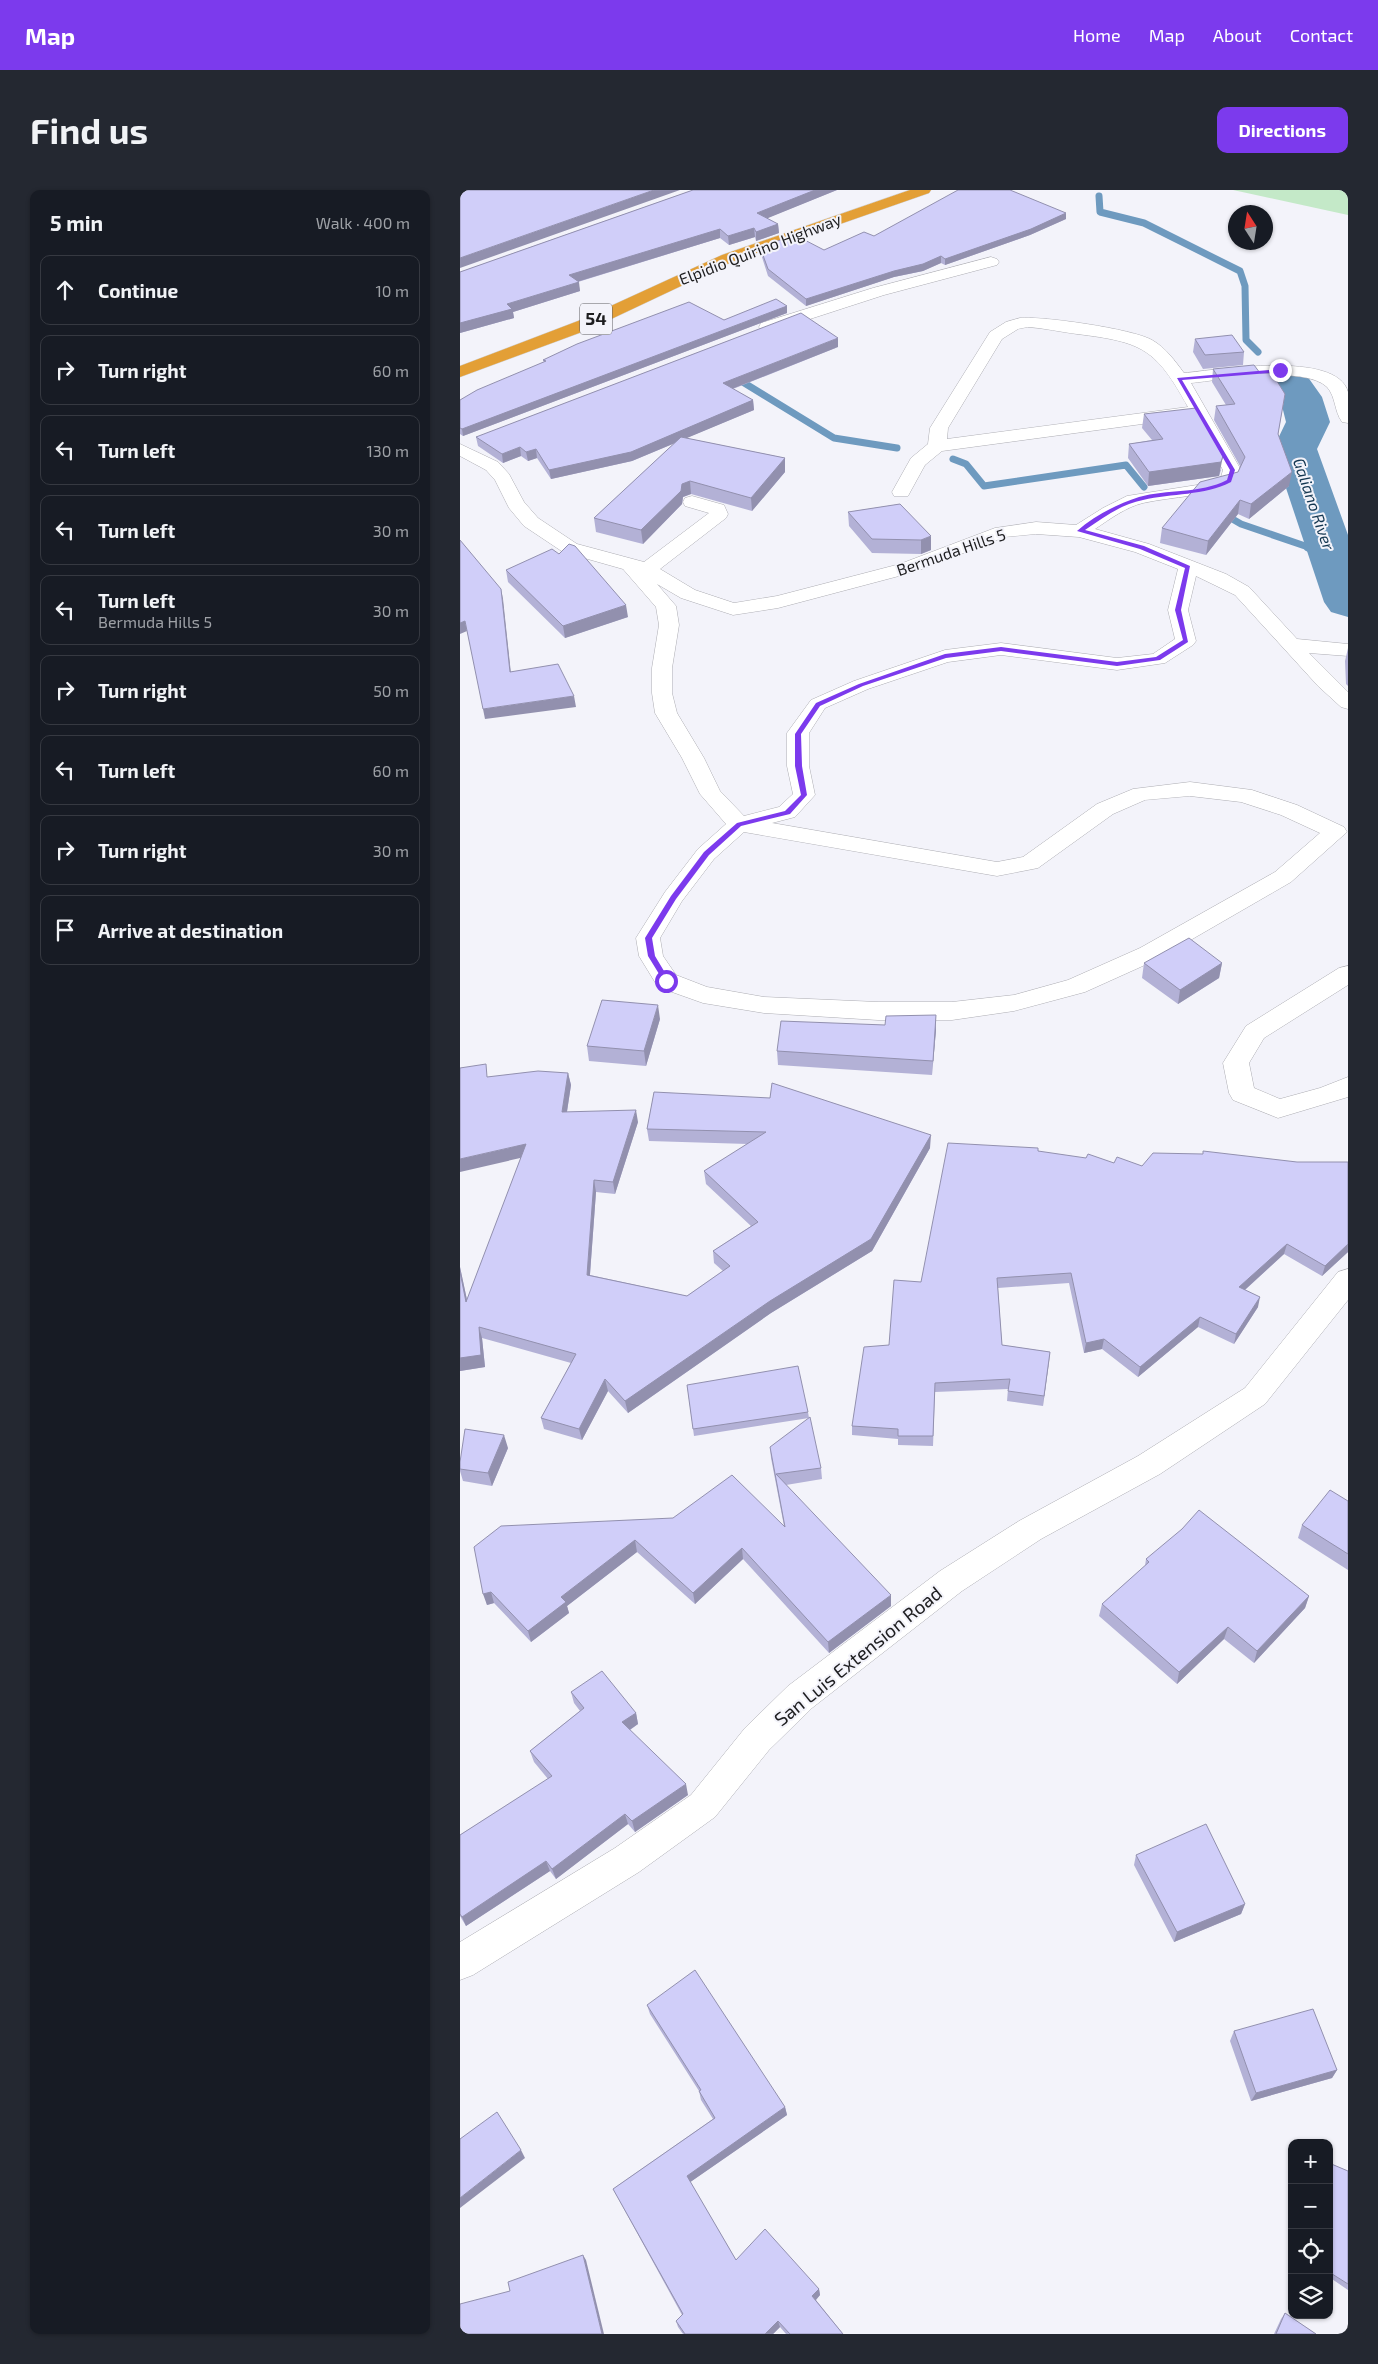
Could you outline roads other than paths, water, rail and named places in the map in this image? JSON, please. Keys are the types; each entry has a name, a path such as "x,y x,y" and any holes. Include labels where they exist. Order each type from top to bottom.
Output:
{"highway":[{"name":"Elpidio Quirino Highway","path":"460,372 584,325 728,258 924,190"}],"street":[{"path":"751,334 853,297 916,279 991,262"},
{"path":"937,446 939,428 996,336 1007,326 1020,323 1046,324 1144,342 1158,350 1179,379 1232,470 1229,480 1216,487 1141,498 1110,510 1080,531"},
{"path":"1179,379 1300,370 1320,375 1332,382 1343,396 1348,418"},
{"path":"901,492 917,462 937,446 1198,411"},
{"path":"460,445 476,438"},
{"name":"Bermuda Hills 5","path":"460,449 492,466 503,478 516,504 531,522 570,548 638,566 688,594 733,608 778,602 907,568 1002,532 1036,528 1080,531 1142,548 1219,578 1242,591 1325,682 1348,703"},
{"path":"692,502 717,509 719,514 638,566 666,606 669,625 662,668 662,693 666,713 693,758 711,794 739,824 997,869 1030,863 1105,809 1141,794 1190,789 1244,795 1289,810 1342,836 1284,877 1148,954 1076,986 1014,1003 952,1011 878,1011 764,1006 703,995 666,981 651,956 648,938 673,898 706,854 739,824 787,812 804,795 798,766 798,734 818,704 861,685 945,656 1001,649 1117,664 1158,659 1186,641 1178,610 1188,567"},
{"path":"1291,645 1348,650"},
{"path":"1348,974 1255,1032 1236,1063 1242,1093 1278,1109 1328,1095 1348,1086"},
{"name":"San Luis Extension Road","path":"460,1962 626,1860 704,1806 756,1739 800,1697 951,1581 1030,1530 1149,1465 1198,1435 1255,1396 1348,1280"}],"waterway":[{"path":"1099,196 1100,212 1144,223 1240,271 1245,286 1246,340 1258,352"},
{"path":"741,381 834,438 897,448"},
{"name":"Galiano River","path":"1290,382 1301,397 1308,422 1295,449 1348,602"},
{"path":"953,459 966,464 984,486 1126,465 1144,487"},
{"path":"1222,513 1241,524 1311,548"},
{"path":"1311,548 1332,555"}]}
